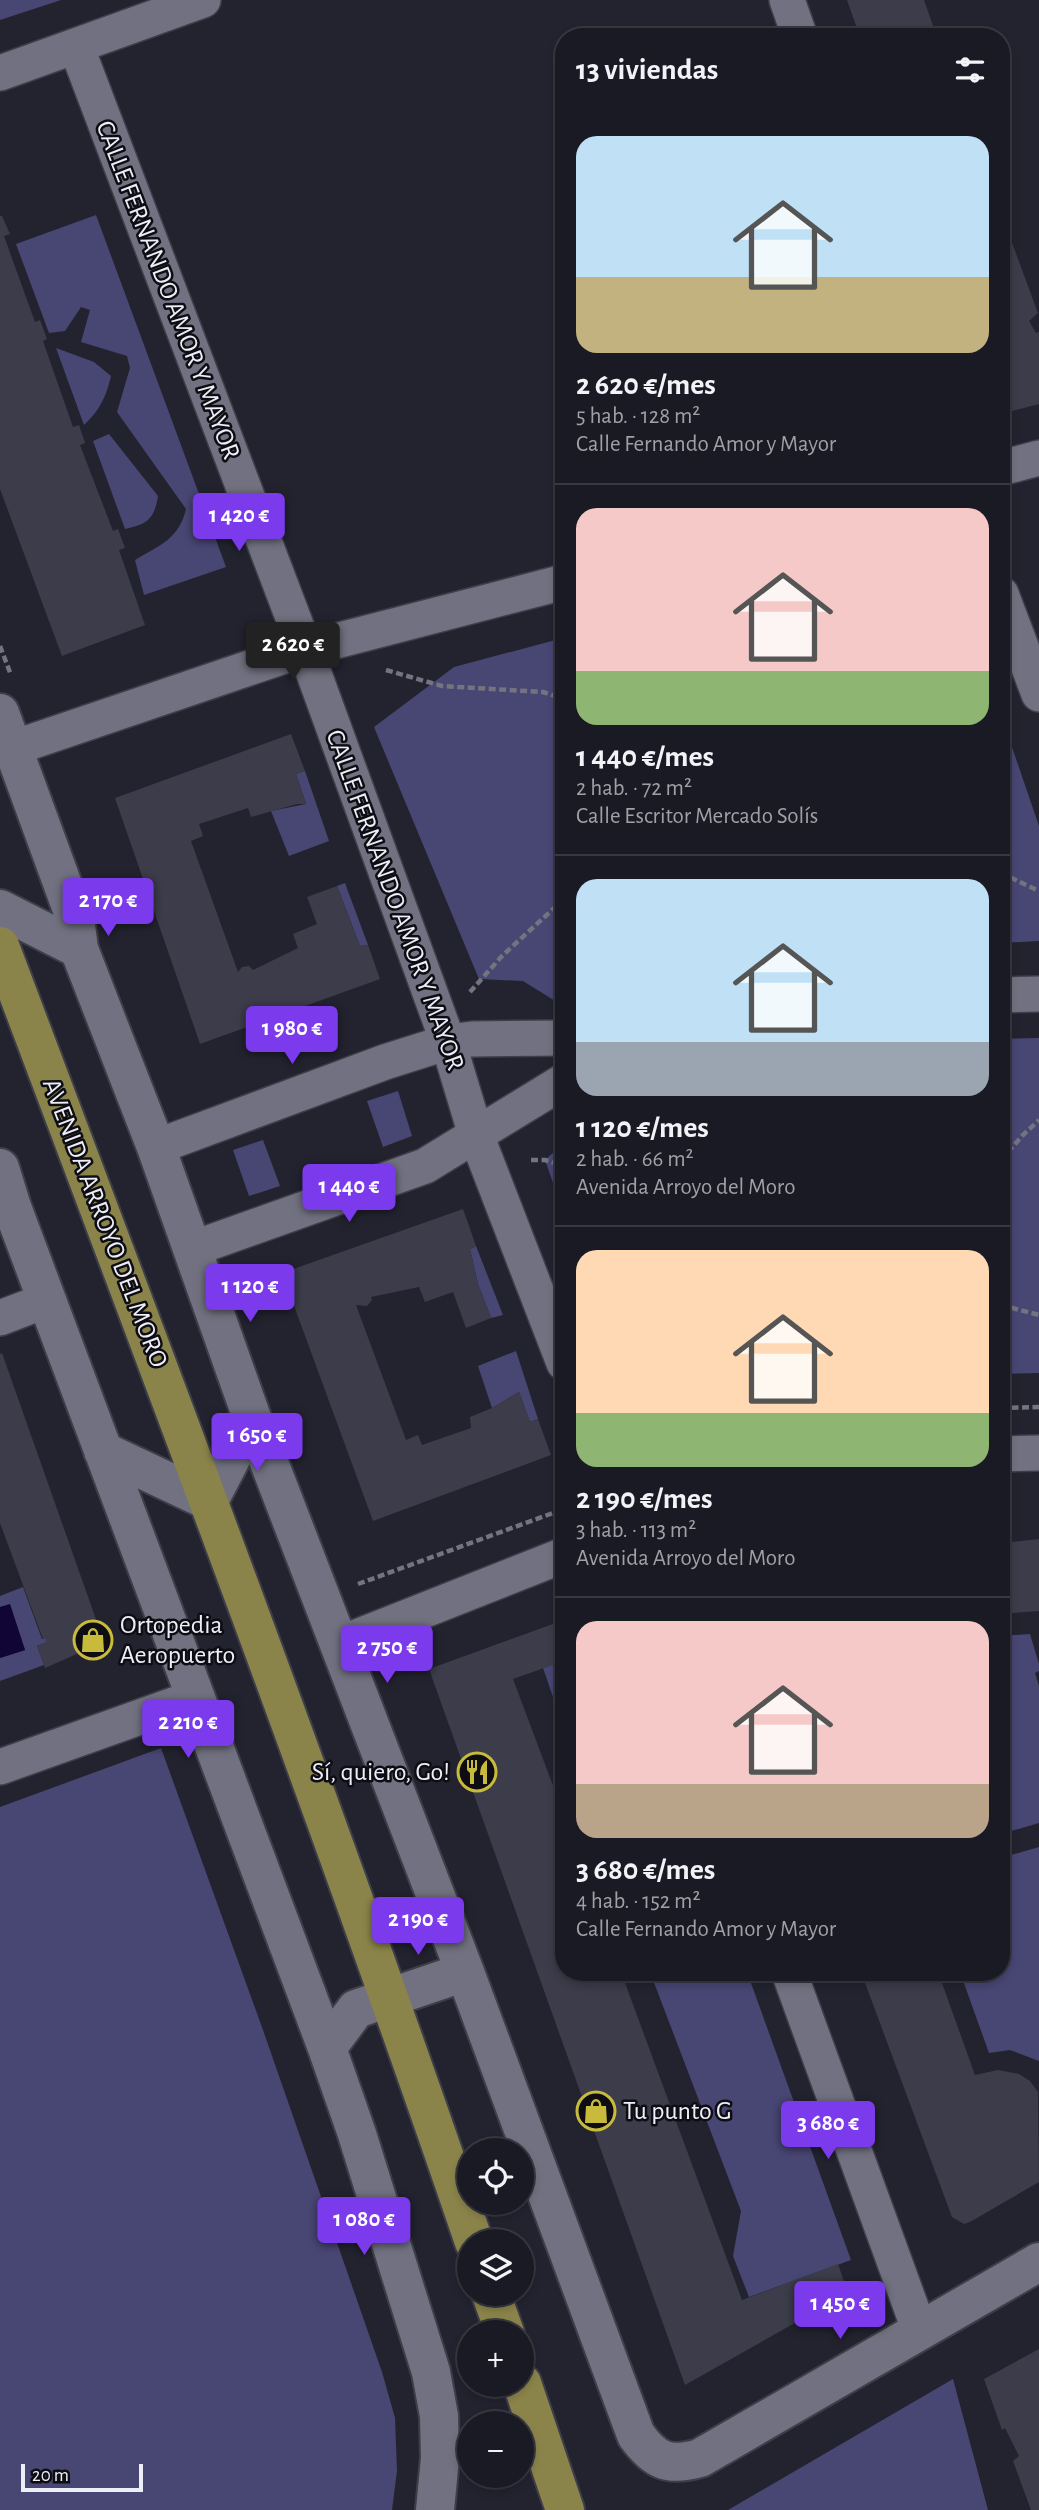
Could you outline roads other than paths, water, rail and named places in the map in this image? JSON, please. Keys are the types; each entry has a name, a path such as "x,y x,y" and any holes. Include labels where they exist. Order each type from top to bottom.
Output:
{"main road":[{"name":"AVENIDA ARROYO DEL MORO","path":"0,946 209,1501 469,2229"},
{"path":"527,2397 565,2510"}],"street":[{"path":"0,73 203,0"},
{"path":"787,0 797,28"},
{"name":"CALLE FERNANDO AMOR Y MAYOR","path":"76,46 305,649 448,1042 476,1135 555,1340"},
{"path":"1010,466 1039,458"},
{"path":"13,748 305,649 555,584"},
{"path":"1010,618 1039,694"},
{"path":"0,713 75,919 79,948 156,1147 252,1418 465,1972 636,2435 648,2451 663,2461 683,2463 700,2458 1039,2262"},
{"path":"0,909 79,948"},
{"path":"1010,995 1039,994"},
{"path":"156,1147 385,1062 448,1042 472,1039 555,1038"},
{"path":"192,1249 425,1166 555,1087"},
{"path":"0,1168 6,1209 47,1300 357,2134 431,2372 439,2416 440,2448 435,2510"},
{"path":"0,1318 47,1300"},
{"path":"103,1451 209,1501 252,1418"},
{"path":"1010,1454 1039,1452"},
{"path":"339,1644 555,1559"},
{"path":"0,1767 196,1697"},
{"path":"327,2048 356,2009 465,1972"},
{"path":"792,1981 919,2329"}],"place":[{"name":"Ortopedia Aeropuerto","path":"93,1640"},
{"name":"Sí, quiero, Go!","path":"477,1772"},
{"name":"Tu punto G","path":"596,2111"}]}
